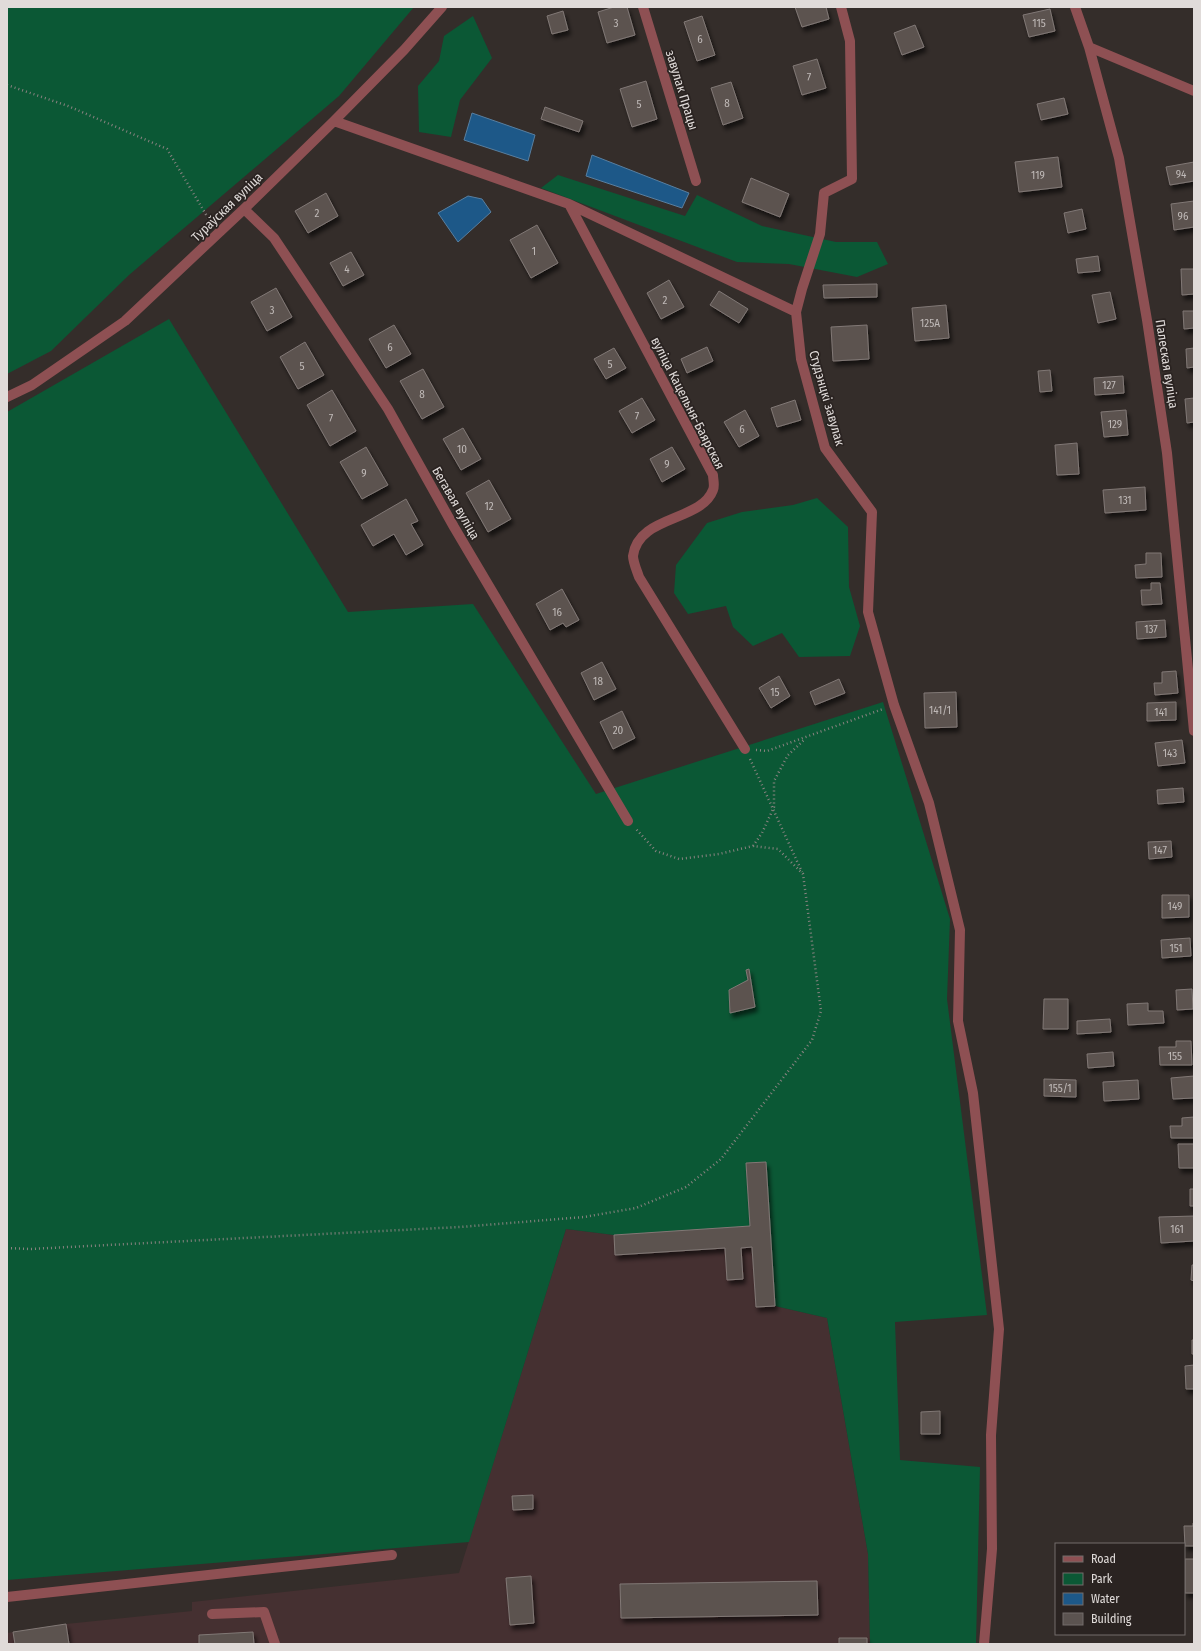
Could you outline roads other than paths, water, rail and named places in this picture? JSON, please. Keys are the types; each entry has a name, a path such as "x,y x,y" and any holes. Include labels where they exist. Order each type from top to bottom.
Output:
{"street":[{"name":"Тураўская вуліца","path":"7,397 32,385 125,321 334,122 404,50 442,7"},
{"name":"завулак Працы","path":"643,7 696,181"},
{"name":"Студэнцкі завулак","path":"841,7 850,41 852,179 824,192 820,234 802,288 796,312 801,359 825,448 872,512 868,612 894,705 929,803 960,930 958,1021 973,1093 999,1329 991,1435 992,1549 984,1644"},
{"name":"Палеская вуліца","path":"1075,7 1089,47 1119,158 1165,437 1194,731"},
{"path":"1089,47 1194,92"},
{"path":"334,122 569,204 796,312"},
{"name":"вуліца Кацельня-Баярская","path":"569,204 713,475 714,489 706,502 647,530 637,544 633,557 639,577 745,749"},
{"name":"Бегавая вуліца","path":"244,209 274,238 388,409 454,527 628,821"},
{"path":"7,1597 392,1555"},
{"path":"212,1614 264,1612 275,1644"}],"water":[{"path":"472,113 535,135 528,161 464,140"},
{"path":"592,155 689,193 682,208 586,176"},
{"path":"468,196 482,199 491,212 458,242 438,213"}]}
